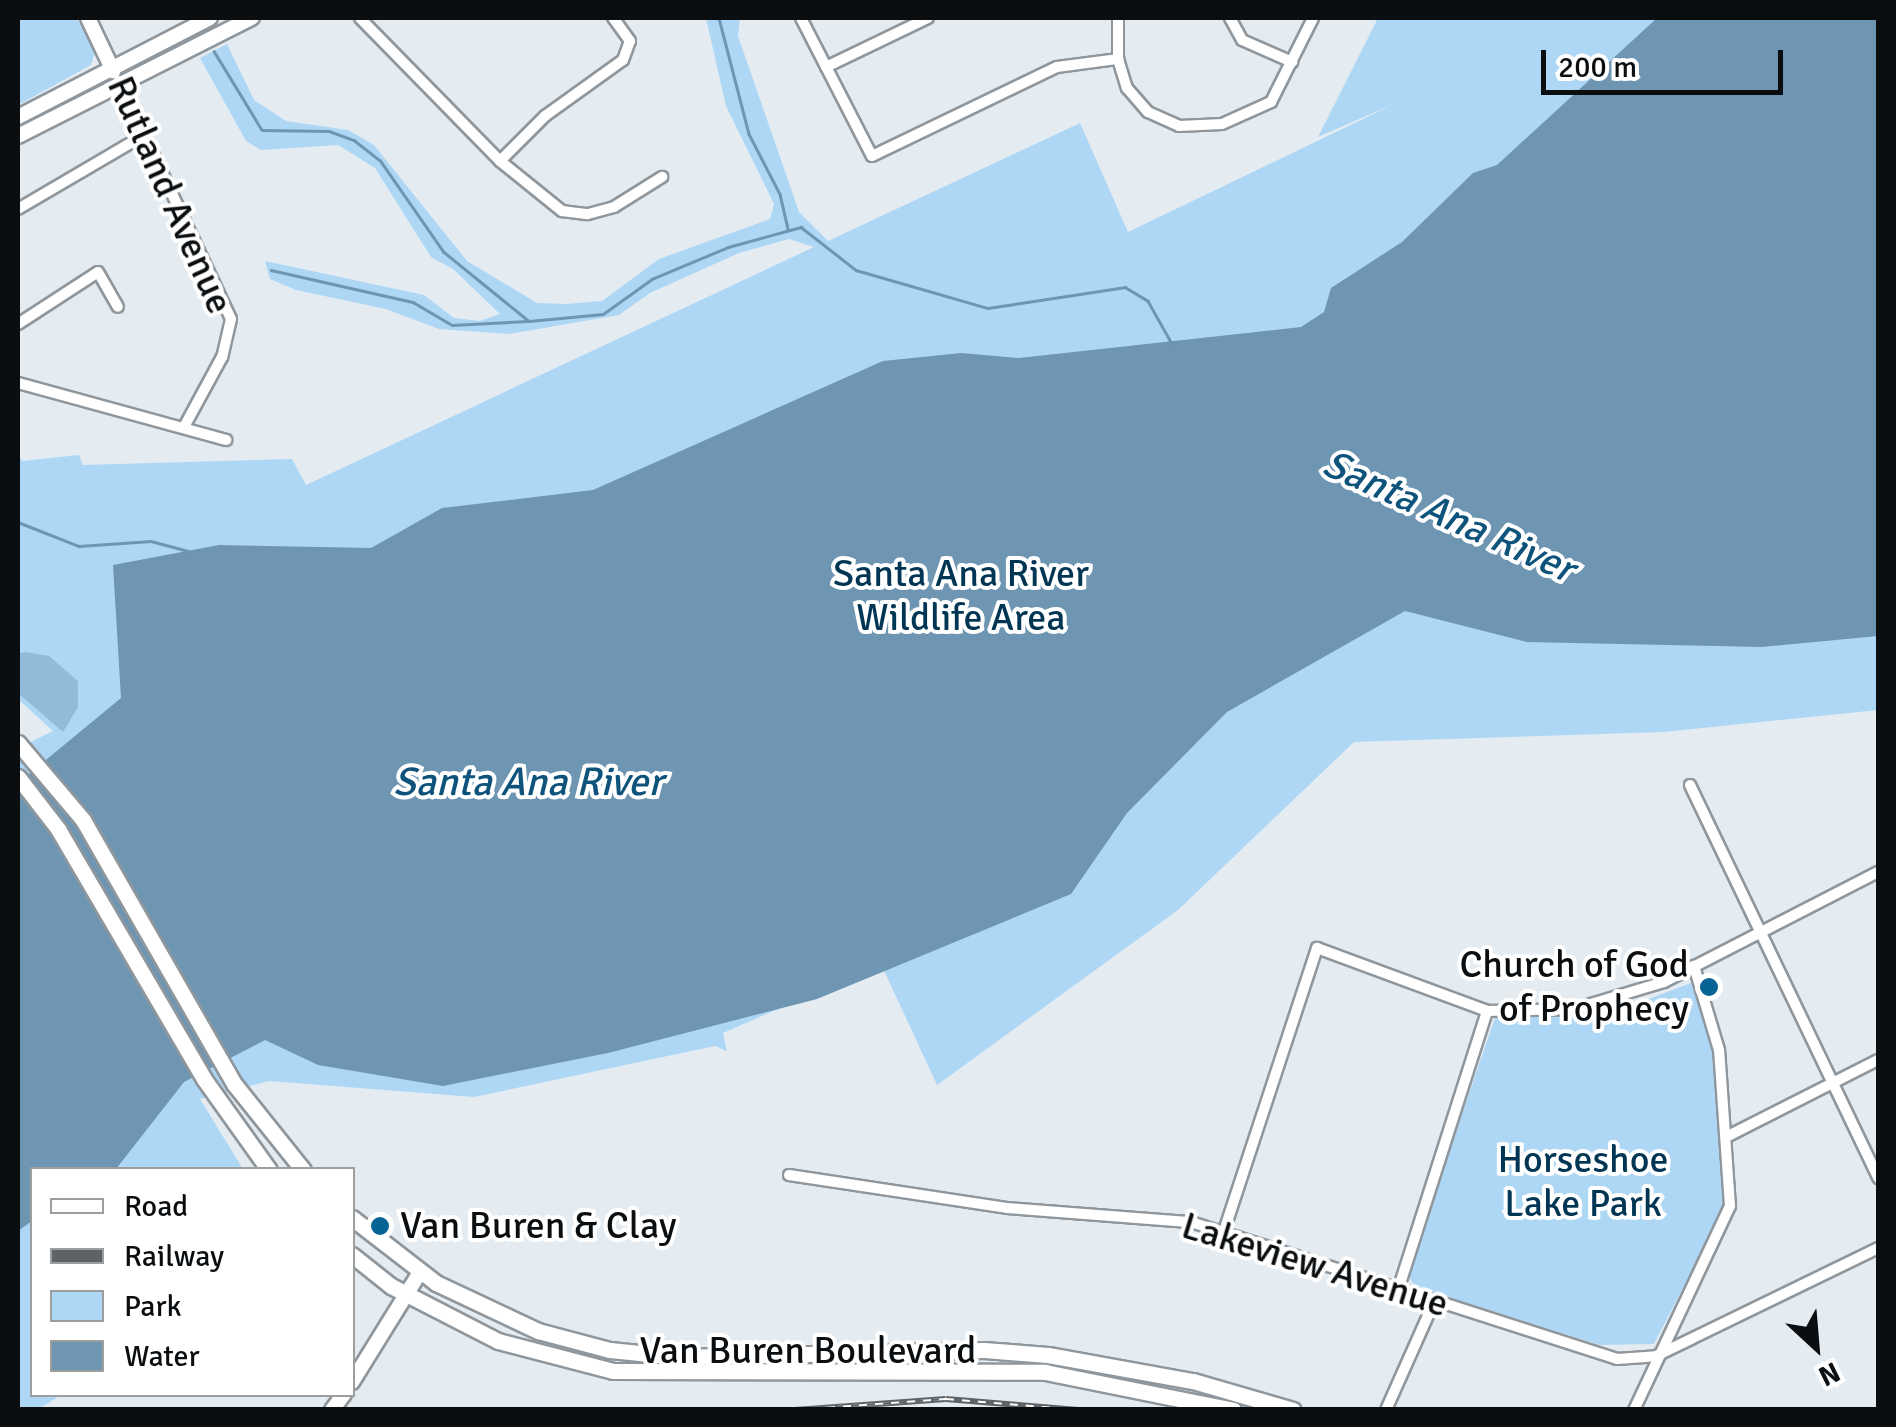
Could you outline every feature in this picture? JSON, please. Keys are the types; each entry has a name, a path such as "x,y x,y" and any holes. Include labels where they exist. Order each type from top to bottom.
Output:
{"main road":[{"name":"Rutland Avenue","path":"88,18 114,73"},
{"path":"18,136 114,73 210,18"},
{"path":"18,117 114,73 252,18"},
{"path":"18,743 83,820 256,1116 300,1167"},
{"path":"18,778 58,829 204,1079 267,1167"},
{"name":"Van Buren Boulevard","path":"355,1221 419,1274 523,1325 610,1350 678,1357 984,1350 1048,1355 1193,1381 1293,1410"},
{"name":"Van Buren Boulevard","path":"355,1257 407,1294 498,1341 614,1371 1045,1372 1233,1410"},
{"path":"355,1377 419,1274"}],"street":[{"path":"360,18 541,200 588,214 662,177"},
{"path":"500,161 545,116 623,60 630,41 613,18"},
{"path":"802,18 872,156 1057,67 1118,59"},
{"path":"826,66 928,18"},
{"path":"1118,18 1118,59 1128,88 1148,112 1179,126 1222,124 1271,102 1313,18"},
{"path":"1230,18 1242,40 1292,62"},
{"name":"Rutland Avenue","path":"114,73 231,319 222,357 184,427"},
{"path":"18,209 146,134"},
{"path":"18,324 98,272 118,306"},
{"path":"18,383 226,440"},
{"path":"1690,786 1878,1178"},
{"path":"1224,1230 1318,948 1487,1010 1603,1004 1694,966 1878,872"},
{"path":"1634,1410 1656,1356 1730,1206 1730,1135 1716,1034 1694,966"},
{"path":"1399,1287 1487,1010"},
{"path":"1730,1135 1878,1060"},
{"name":"Lakeview Avenue","path":"790,1174 1008,1208 1135,1216 1224,1230 1617,1358 1656,1356"},
{"path":"1656,1356 1878,1248"},
{"path":"1386,1410 1435,1300"}],"green space":[{"path":"18,18 77,18 95,52 91,65 18,105"},
{"name":"Santa Ana River","path":"706,18 740,18 738,36 799,212 828,241 1080,123 1128,232 1394,104 1318,137 1378,18 1878,18 1878,710 1664,732 1354,742 1178,910 937,1085 881,964 723,1033 727,1051 715,1046 474,1097 269,1081 200,1099 242,1167 30,1167 30,1397 58,1397 37,1410 18,1409 18,748 53,731 18,699 18,453 22,461 79,455 83,465 292,459 306,485 814,247 789,239 739,253 650,293 619,315 509,334 439,329 386,309 296,290 270,279 265,261 424,295 454,318 480,321 500,314 453,269 431,257 375,168 338,145 261,150 246,141 200,58 227,44 254,100 286,121 348,130 374,145 467,261 537,303 602,301 659,259 770,219 774,204 726,106"},
{"name":"Horseshoe Lake Park","path":"1691,983 1713,1042 1726,1204 1654,1344 1600,1345 1415,1287 1407,1273 1495,1018 1608,1014"}],"shaded area":[{"path":"18,654 49,656 78,681 78,707 63,732 18,693"}],"water":[{"name":"Santa Ana River","path":"1657,18 1878,18 1878,636 1762,647 1527,642 1405,611 1227,712 1127,813 1071,894 817,999 608,1053 443,1086 318,1065 265,1040 184,1082 118,1167 30,1167 30,1222 18,1231 18,783 121,698 113,565 219,545 371,548 442,508 593,490 883,361 961,353 1019,358 1301,327 1324,312 1331,288 1402,242 1473,173 1497,165"}],"waterway":[{"path":"719,18 749,134 780,194 788,230"},
{"path":"214,51 262,130 329,131 354,140 380,160 444,252 529,321 603,314 652,279 728,247 801,227 856,270 988,308 1125,287 1148,301 1171,342"},
{"path":"271,270 413,302 452,325 528,321"},
{"path":"18,522 79,546 151,541 189,551"}],"railway":[{"path":"795,1410 946,1399 1079,1410"}],"place":[{"name":"Church of God of Prophecy","path":"1709,987"},
{"name":"Van Buren & Clay","path":"380,1226"}],"park label":[{"name":"Santa Ana River Wildlife Area","path":"961,596"}]}
